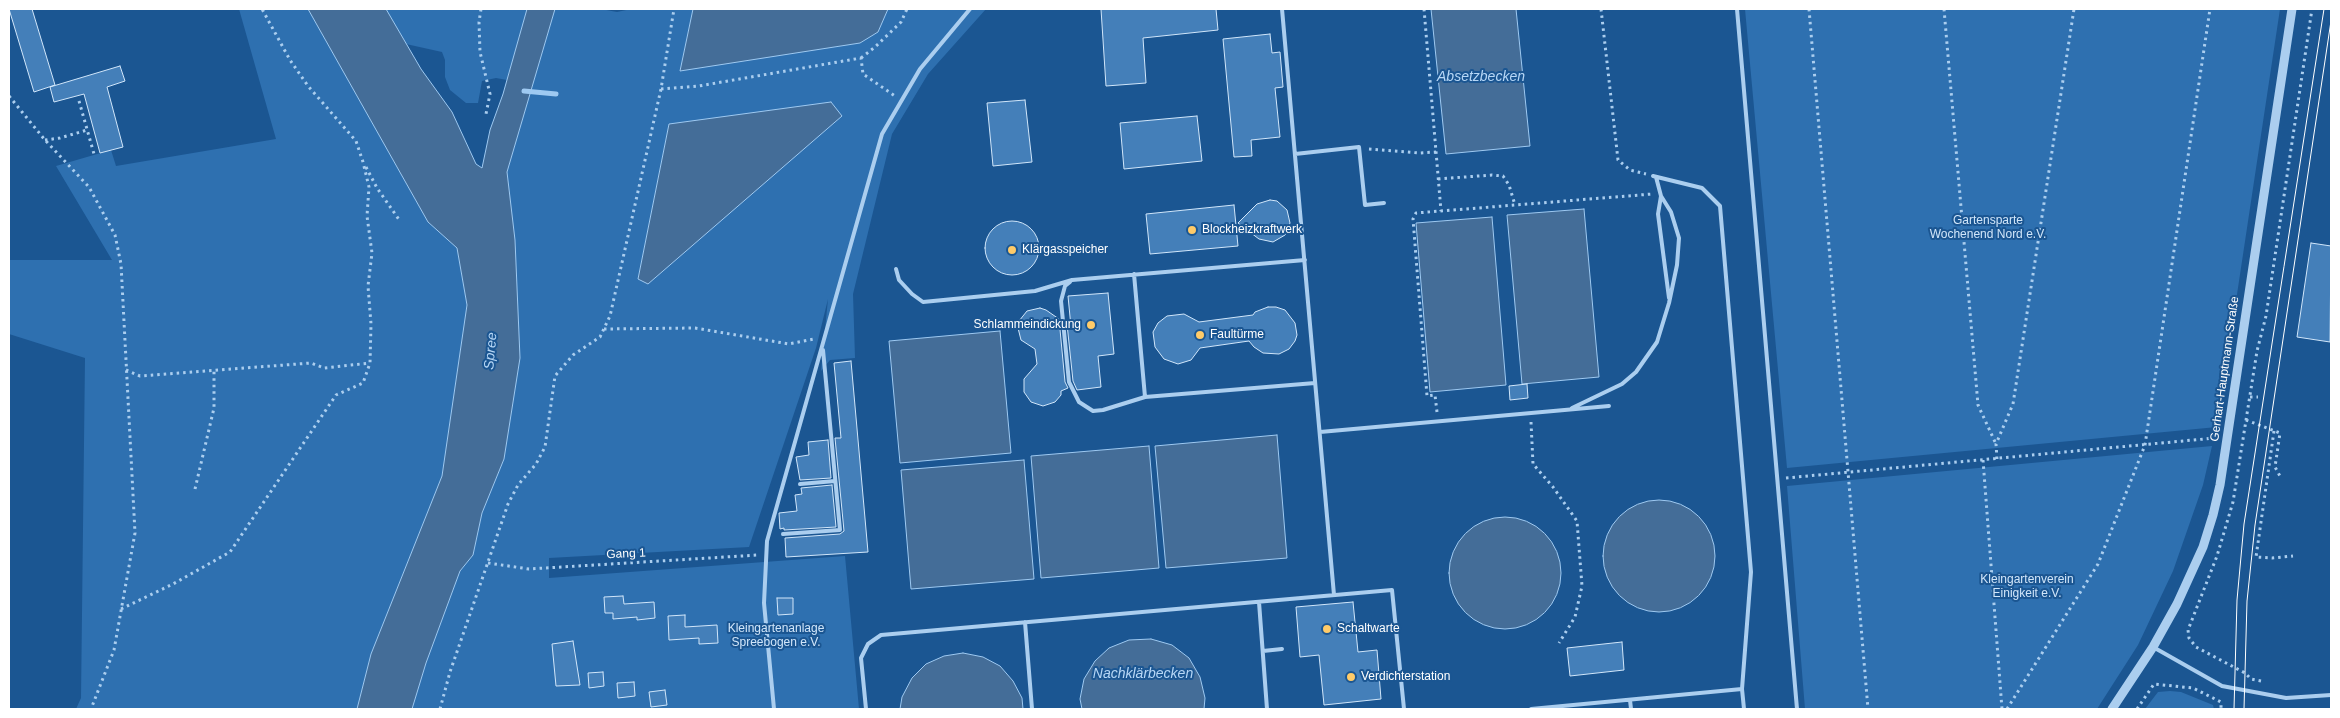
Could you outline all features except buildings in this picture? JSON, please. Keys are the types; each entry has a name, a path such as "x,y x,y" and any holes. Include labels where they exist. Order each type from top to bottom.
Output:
{"street":[{"name":"Gerhart-Hauptmann-Straße","path":"2112,709 2153,647 2177,604 2203,547 2214,515 2292,9"}],"lane":[{"path":"774,709 764,603 767,541 882,134 920,69 970,9"},
{"path":"1282,9 1334,595"},
{"path":"1736,9 1797,709"},
{"path":"1295,154 1360,147 1365,205 1384,203"},
{"path":"1570,409 1622,384 1636,372 1657,342 1669,303 1677,265 1679,238 1671,212 1661,196 1655,177"},
{"path":"1655,177 1702,188 1720,206 1751,572 1742,689 1744,709"},
{"path":"1661,196 1658,214 1669,303"},
{"path":"896,269 899,280 912,294 923,302 1035,291 1072,280 1304,260"},
{"path":"1134,274 1145,397"},
{"path":"1072,280 1065,286 1061,301 1069,382 1079,402 1092,411 1103,410 1145,397 1315,382"},
{"path":"783,534 840,530 823,346"},
{"path":"1320,432 1609,406"},
{"path":"800,484 836,481"},
{"path":"866,709 861,658 868,644 881,635 1392,590 1404,709"},
{"path":"1259,602 1267,709"},
{"path":"1024,622 1032,709"},
{"path":"2153,647 2222,686 2286,698 2331,695"},
{"path":"1263,651 1282,649"},
{"path":"1531,709 1742,689"},
{"path":"1630,700 1631,709"}],"path":[{"path":"122,609 173,584 230,552 336,395 363,383 370,363 371,324 368,286 372,253 367,216 369,187 363,162 356,141 308,86 280,44 262,9"},
{"path":"481,9 479,22 480,52 490,94 486,114"},
{"path":"440,709 450,672 508,504 518,484 536,464 545,447 554,376 573,356 596,340 610,316 661,90 674,9"},
{"path":"661,90 699,86 861,58 901,22 907,9"},
{"path":"1424,9 1441,211"},
{"path":"1438,422 1435,395 1427,396 1412,219 1416,213 1653,193 1655,177 1630,170 1618,160 1601,9"},
{"path":"1810,9 1868,709"},
{"path":"1944,9 1978,405 1996,444 1997,459"},
{"path":"1996,444 2013,404 2074,9"},
{"path":"2007,709 2098,564 2145,445 2210,9"},
{"path":"2269,684 2251,679 2245,673 2196,647 2190,638 2188,630 2217,556 2233,502 2250,397 2266,316 2312,9"},
{"path":"861,58 863,74 902,101"},
{"path":"9,96 44,140 89,187 115,235 121,264 135,533 114,650 92,709"},
{"path":"79,101 94,154"},
{"path":"44,140 60,138 87,130"},
{"path":"1360,150 1436,152"},
{"path":"363,162 377,188 400,222"},
{"path":"1438,178 1492,174 1503,176 1509,185 1514,205"},
{"path":"604,329 695,328 789,344 825,337"},
{"path":"126,370 140,376 311,363 324,368 370,363"},
{"path":"195,489 214,408 214,370"},
{"path":"2250,397 2258,397"},
{"path":"1531,413 1533,464 1578,520 1582,586 1575,616 1559,643"},
{"path":"2246,420 2280,433 2276,467 2282,478"},
{"path":"2274,431 2256,556 2272,558 2293,556"},
{"path":"1778,479 2214,438"},
{"path":"1983,460 2002,709"},
{"name":"Gang 1","path":"488,563 530,569 766,554"},
{"path":"2137,709 2154,684 2193,688 2221,702 2222,709"}],"green space":[{"path":"239,9 308,9 428,222 457,248 467,305 442,476 371,654 357,709 76,709 81,698 85,358 9,334 9,260 112,260 56,166 111,150 116,166 276,139"},
{"path":"386,9 527,9 507,80 496,78 482,81 478,103 466,103 450,90 445,77 445,60 442,52 406,44"},
{"name":"Kleingartenanlage Spreebogen e.V.","path":"555,9 601,9 617,12 631,9 693,9 680,70 860,43 878,32 888,9 986,9 928,74 892,134 853,294 855,358 830,360 821,371 828,299 816,348 749,547 549,558 549,578 845,556 859,709 412,709 426,663 460,571 473,555 482,513 504,459 520,358 515,240 507,172"},
{"name":"Gartensparte Wochenend Nord e.V.","path":"1745,9 2280,9 2217,427 1787,468"},
{"name":"Kleingartenverein Einigkeit e.V.","path":"2212,446 2203,485 2173,571 2138,645 2097,709 1805,709 1787,486"},
{"path":"2158,692 2181,692 2213,705 2214,709 2145,709"}],"water":[{"name":"Spree","path":"308,9 386,9 421,69 452,112 476,164 482,168 490,130 503,94 527,9 555,9 507,172 515,240 520,358 504,459 482,513 473,555 460,571 426,663 412,709 357,709 371,654 442,476 467,305 457,248 428,222"},
{"path":"693,9 888,9 878,32 860,43 680,71"},
{"name":"Absetzbecken","path":"1431,9 1516,9 1530,146 1446,154"},
{"path":"831,102 842,116 648,284 638,279 669,124"},
{"path":"1584,209 1599,377 1522,384 1507,215"},
{"path":"1492,217 1506,385 1430,392 1416,223"},
{"path":"1000,331 1011,453 900,463 889,341"},
{"path":"1277,435 1287,558 1166,568 1155,446"},
{"path":"1149,446 1159,568 1041,578 1031,456"},
{"path":"1024,460 1034,579 911,589 901,470"},
{"path":"1659,500 1680,504 1699,516 1711,535 1715,556 1711,577 1699,596 1680,608 1659,612 1638,608 1619,596 1607,577 1603,556 1607,535 1619,516 1638,504"},
{"path":"1505,517 1526,521 1545,533 1557,552 1561,573 1557,594 1545,613 1526,625 1505,629 1484,625 1465,613 1453,594 1449,573 1453,552 1465,533 1484,521"},
{"name":"Nachklärbecken","path":"1151,639 1172,645 1189,658 1200,677 1205,698 1204,709 1082,709 1080,699 1084,679 1095,661 1109,648 1129,640"},
{"path":"963,653 983,657 1000,666 1013,681 1022,698 1023,709 900,709 902,697 912,678 926,664 944,656"}],"waterway":[{"path":"524,91 556,94"}],"tram line":[{"path":"2234,709 2237,600 2244,524 2324,9"},
{"path":"2244,709 2247,601 2255,525 2331,21"}],"place":[{"name":"Blockheizkraftwerk","path":"1192,230"},
{"name":"Klärgasspeicher","path":"1012,250"},
{"name":"Schlammeindickung","path":"1091,325"},
{"name":"Faultürme","path":"1200,335"},
{"name":"Schaltwarte","path":"1327,629"},
{"name":"Verdichterstation","path":"1351,677"}]}
